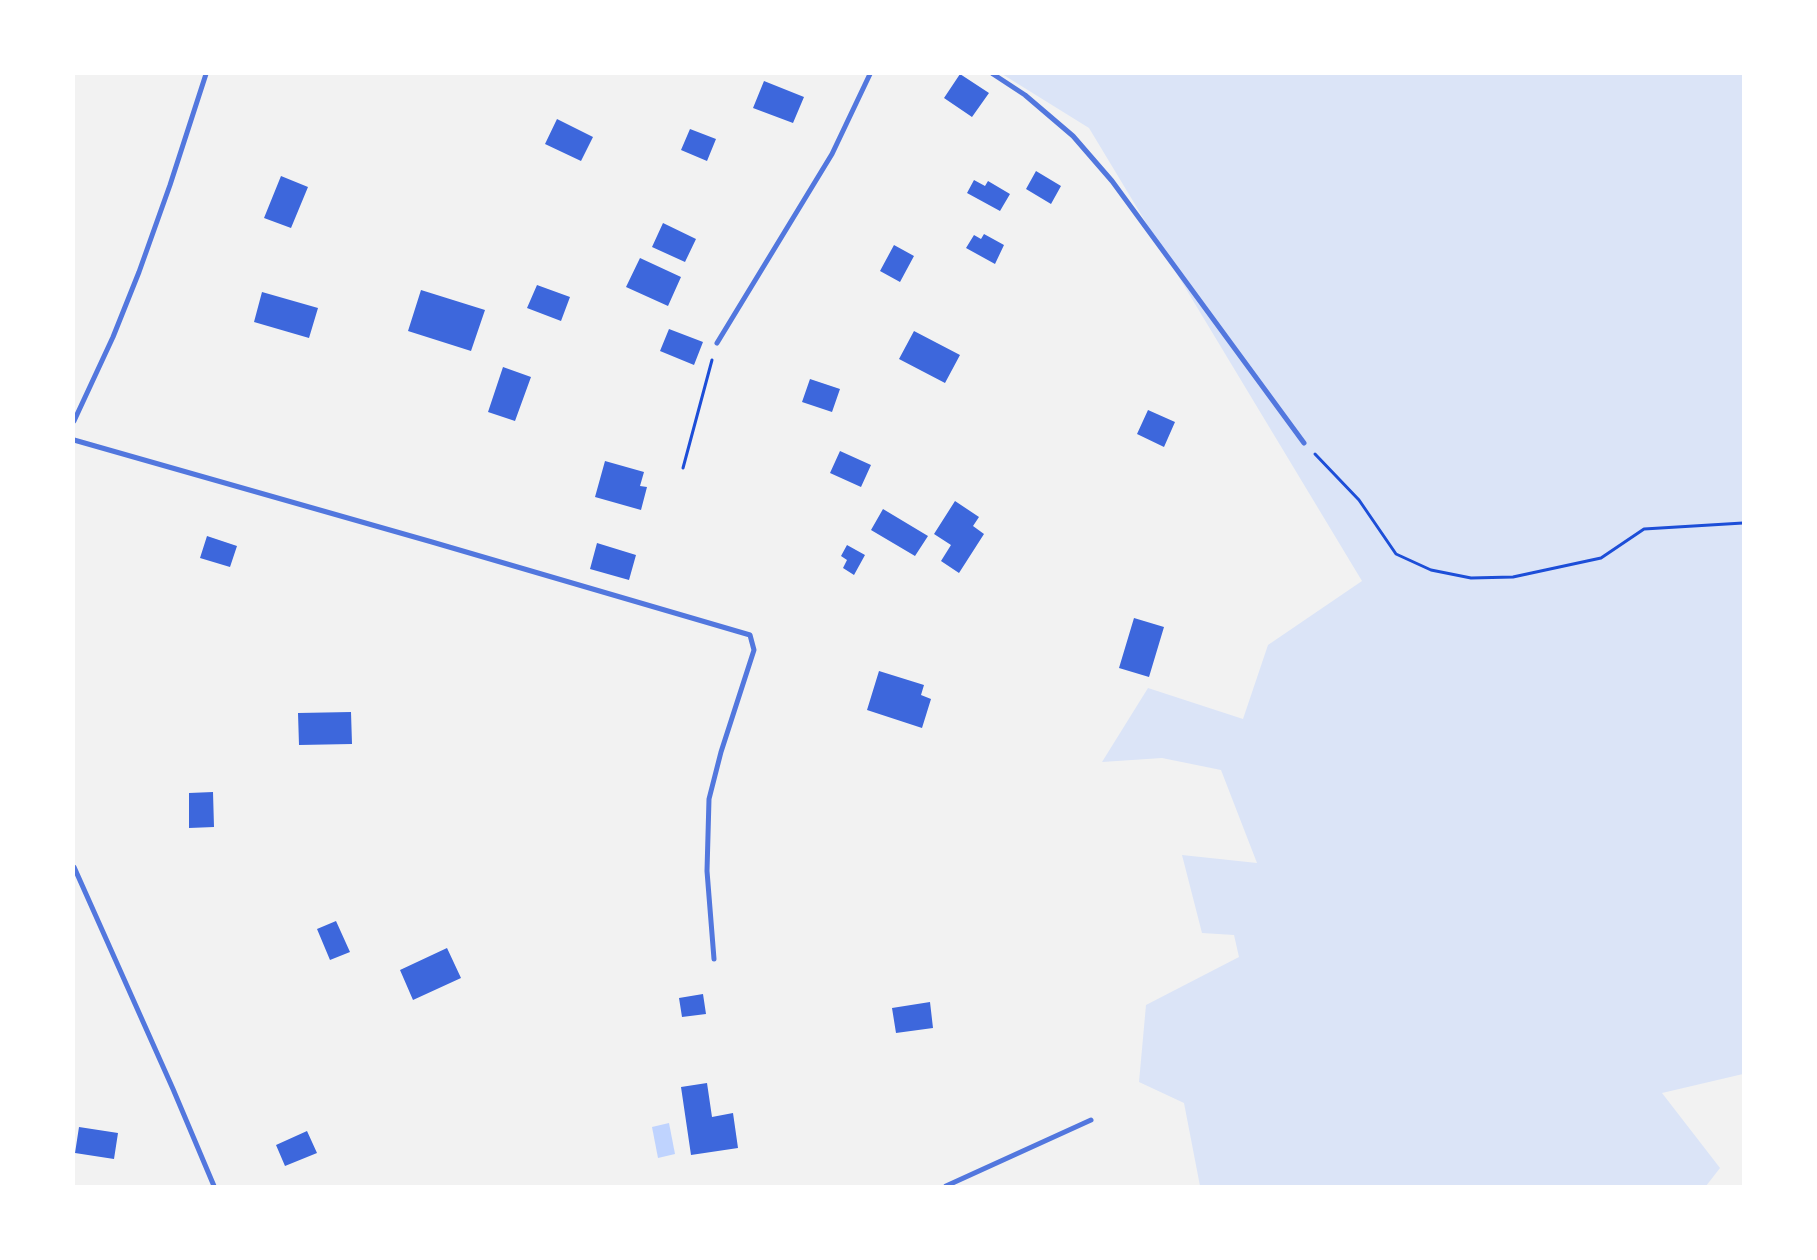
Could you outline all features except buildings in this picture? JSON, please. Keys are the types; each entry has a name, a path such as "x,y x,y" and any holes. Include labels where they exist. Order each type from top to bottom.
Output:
{"street":[{"path":"74,421 113,337 170,185 206,74"},
{"path":"717,342 832,154 870,74"},
{"path":"993,74 1025,95 1073,136 1112,181 1304,443"},
{"path":"74,440 750,635 754,650 709,799 706,870 714,959"},
{"path":"74,868 173,1089 214,1186"},
{"path":"946,1186 1091,1120"}],"path":[{"path":"683,468 717,342"},
{"path":"1304,443 1358,500 1396,554 1431,570 1471,578 1513,577 1602,558 1644,529 1743,523"}],"shaded area":[{"path":"1002,74 1743,74 1743,1074 1662,1093 1720,1168 1706,1186 1200,1186 1184,1103 1139,1082 1146,1005 1239,957 1234,935 1202,933 1182,855 1257,863 1221,770 1162,758 1102,762 1148,688 1243,719 1268,645 1362,581 1089,128"}],"water":[{"path":"669,1123 675,1154 658,1158 652,1127"}]}
